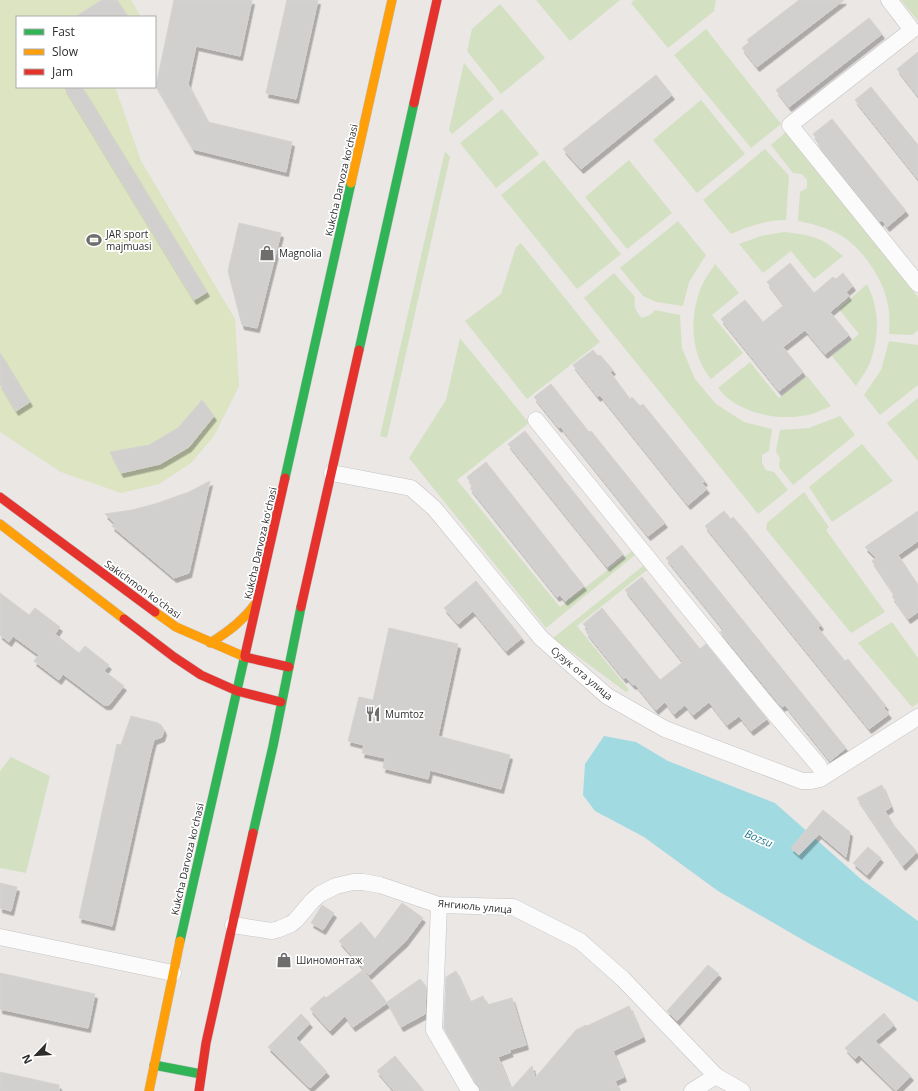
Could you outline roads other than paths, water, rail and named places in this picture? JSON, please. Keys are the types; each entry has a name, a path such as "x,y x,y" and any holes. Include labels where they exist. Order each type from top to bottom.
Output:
{"main road":[{"name":"Kukcha Darvoza ko'chasi","path":"150,1091 154,1065 185,917 245,657 392,0"},
{"path":"199,1091 206,1043 438,0"},
{"name":"Sakichmon ko'chasi","path":"0,496 176,627 245,657 289,667"},
{"path":"0,524 174,657 201,675 237,691 281,702"},
{"path":"210,643 238,626 258,598"},
{"path":"154,1065 202,1074"}],"street":[{"path":"889,0 912,30 790,125 918,284"},
{"path":"536,420 758,694 819,766"},
{"name":"Сузук ота улица","path":"332,473 411,488 434,508 541,638 607,696 664,729 802,781 811,781 820,779 918,717"},
{"name":"Янгиюль улица","path":"233,924 272,931 279,929 296,920 320,894 336,886 353,882 380,885 439,905 513,907 580,941 623,979 725,1083 742,1091"},
{"path":"439,905 434,1030 469,1091"},
{"path":"0,937 173,973"},
{"path":"692,1091 725,1083"}],"water":[{"name":"Bozsu","path":"604,736 636,742 668,761 775,803 862,880 918,921 918,1002 810,944 718,891 644,837 595,811 583,795 585,764"}],"place":[{"name":"JAR sport majmuasi","path":"94,240"},
{"name":"Magnolia","path":"267,253"},
{"name":"Mumtoz","path":"373,714"},
{"name":"Шиномонтаж","path":"284,960"}]}
